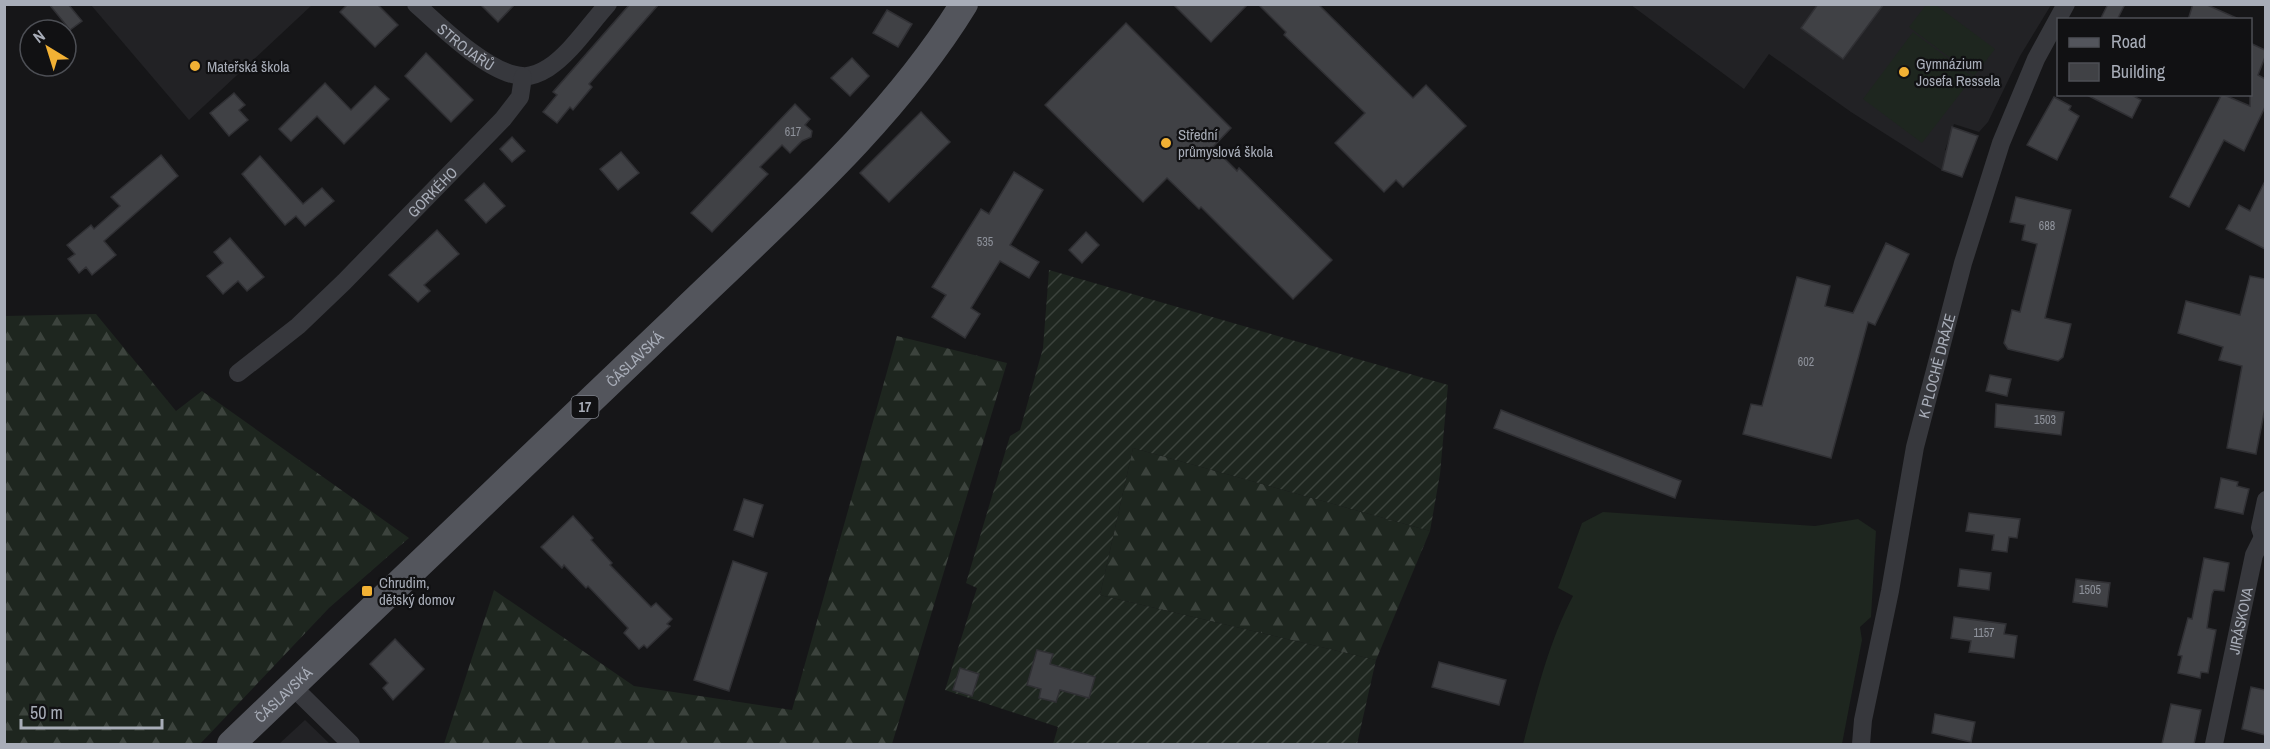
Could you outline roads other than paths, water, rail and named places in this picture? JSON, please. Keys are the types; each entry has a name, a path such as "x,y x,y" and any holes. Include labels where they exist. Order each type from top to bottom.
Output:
{"main road":[{"name":"ČÁSLAVSKÁ","path":"231,744 458,529 842,155 919,71 964,4"}],"street":[{"name":"STROJAŘŮ","path":"416,4 490,63 510,74 523,77"},
{"path":"523,77 537,74 554,63 608,4"},
{"name":"K PLOCHÉ DRÁZE","path":"2058,18 2066,4"},
{"name":"K PLOCHÉ DRÁZE","path":"1861,744 1863,720 1890,591 1916,447 1966,252 2001,143 2036,58 2057,20"},
{"name":"GORKÉHO","path":"238,373 298,326 344,282 503,119 520,97 523,77"},
{"name":"JIRÁSKOVA","path":"2214,744 2254,555 2264,538 2260,528 2265,500"},
{"path":"292,686 351,744"}],"place":[{"name":"Mateřská škola","path":"195,66"},
{"name":"Gymnázium Josefa Ressela","path":"1904,72"},
{"name":"Střední průmyslová škola","path":"1166,143"},
{"name":"Chrudim, dětský domov","path":"367,591"}]}
